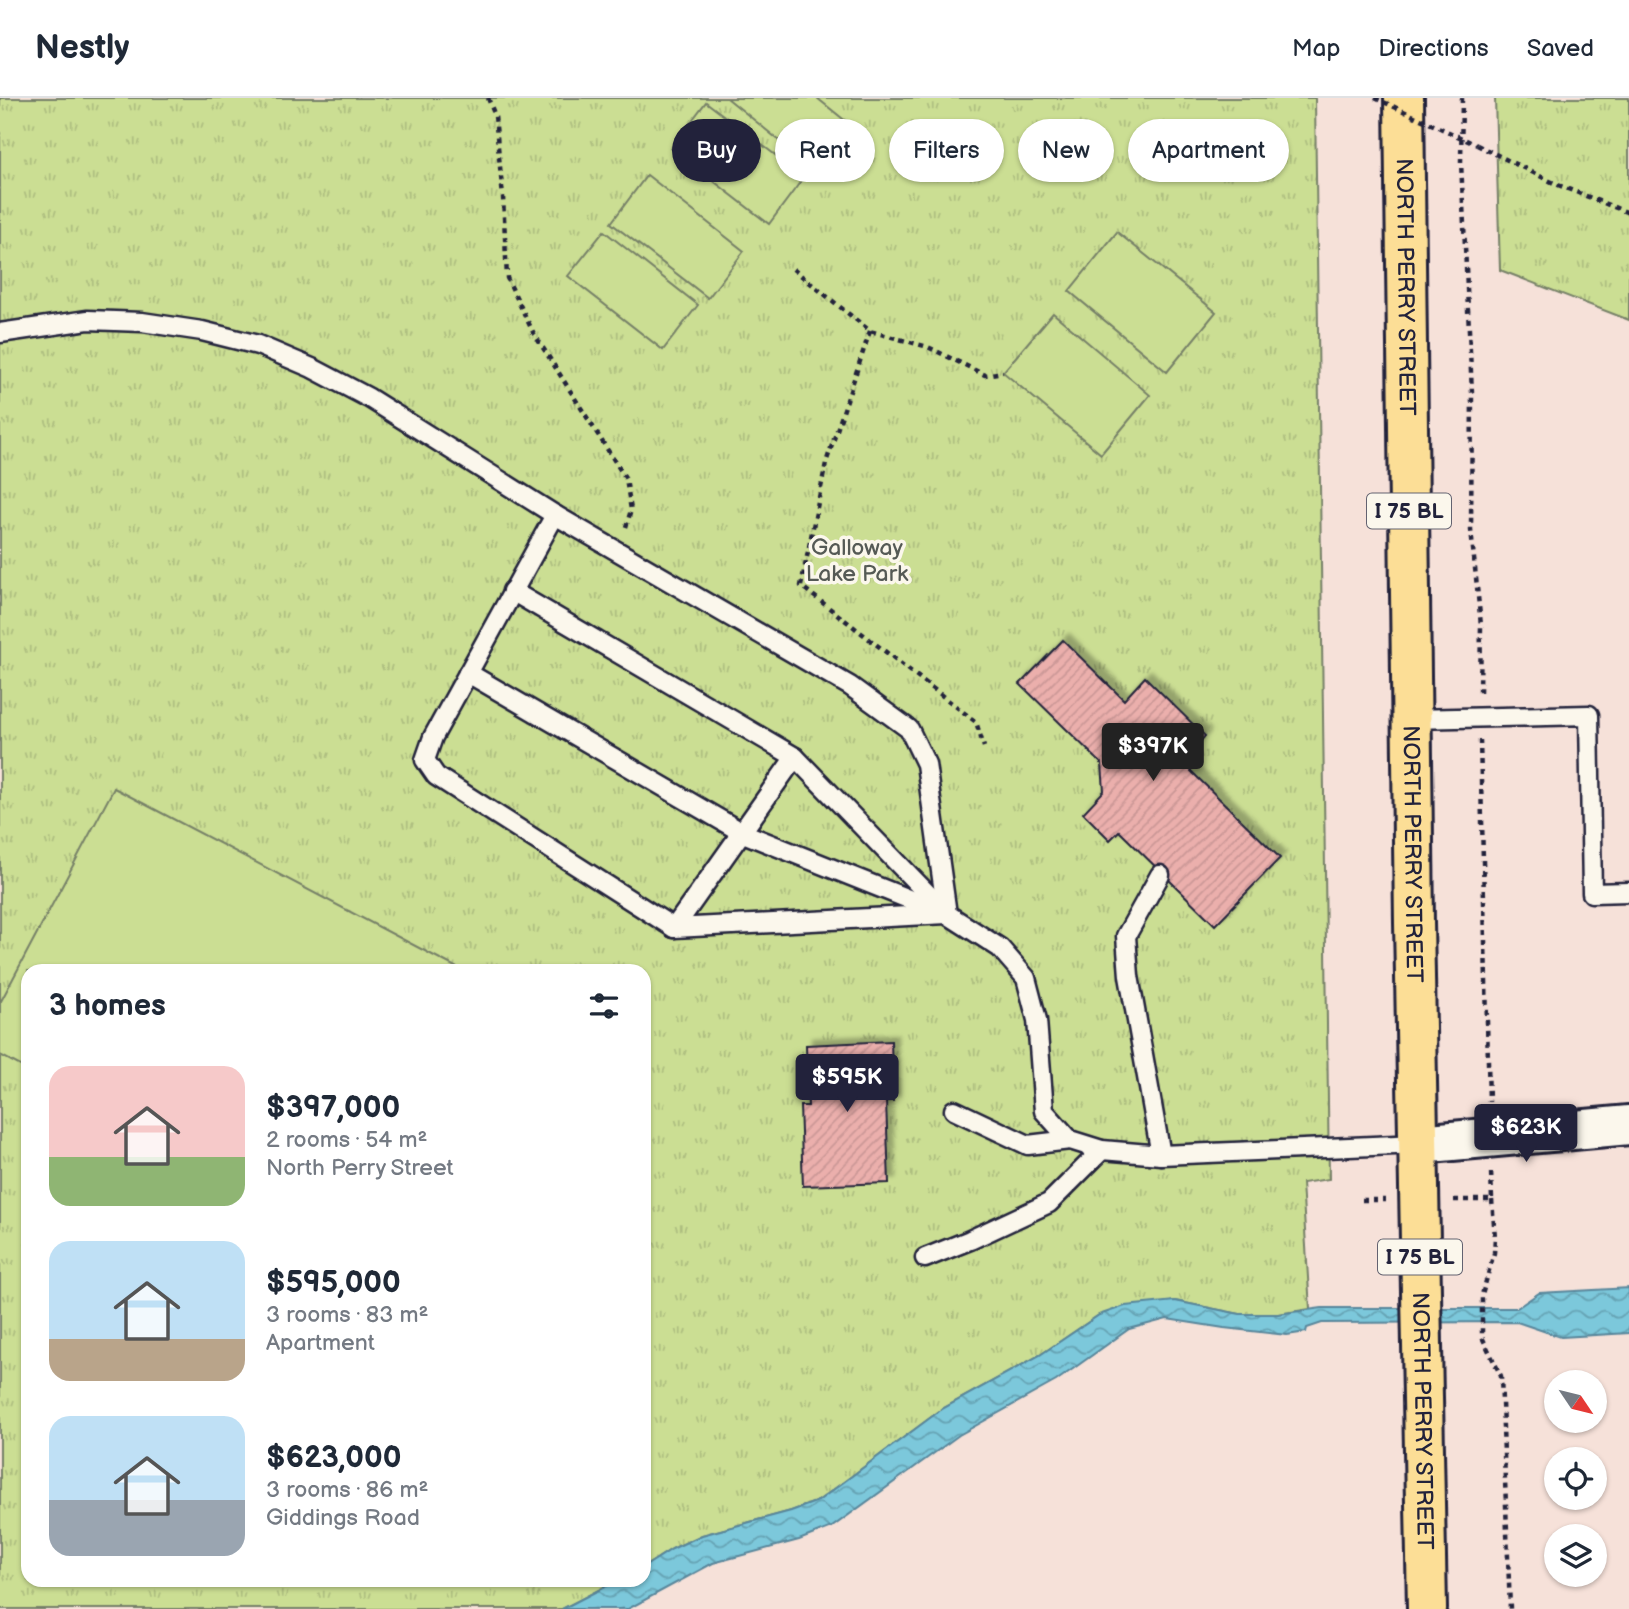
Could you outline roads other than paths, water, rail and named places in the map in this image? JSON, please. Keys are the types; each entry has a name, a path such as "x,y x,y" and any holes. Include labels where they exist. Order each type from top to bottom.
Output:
{"main road":[{"name":"NORTH PERRY STREET","path":"1404,98 1427,1609"}],"street":[{"path":"1419,1144 1629,1125"}],"lane":[{"path":"0,333 88,320 128,321 202,331 258,345 312,368 369,398 555,515 850,686 909,729 926,764 947,914"},
{"path":"555,515 433,737 425,760 436,776 674,928 947,914"},
{"path":"512,591 795,757 947,914"},
{"path":"468,673 743,833 947,914 1000,948 1026,978 1037,1020 1044,1111 1070,1140"},
{"path":"1412,719 1589,715 1592,893 1629,892"},
{"path":"674,928 795,757"},
{"path":"1160,875 1126,936 1129,976 1161,1155"},
{"path":"954,1110 1028,1145 1070,1140 1102,1150 1161,1155 1419,1144"},
{"path":"925,1258 1049,1203 1102,1150"}],"water":[{"path":"1629,1288 1629,1333 1561,1337 1517,1322 1322,1323 1307,1328 1306,1332 1287,1335 1167,1319 1129,1329 1056,1381 959,1435 832,1527 799,1540 713,1563 628,1609 562,1609 604,1587 651,1587 651,1562 672,1549 702,1535 818,1501 942,1409 1040,1355 1099,1315 1125,1306 1175,1301 1240,1314 1278,1314 1322,1308 1517,1308 1539,1293"}],"park label":[{"name":"Galloway Lake Park","path":"857,560"}]}
